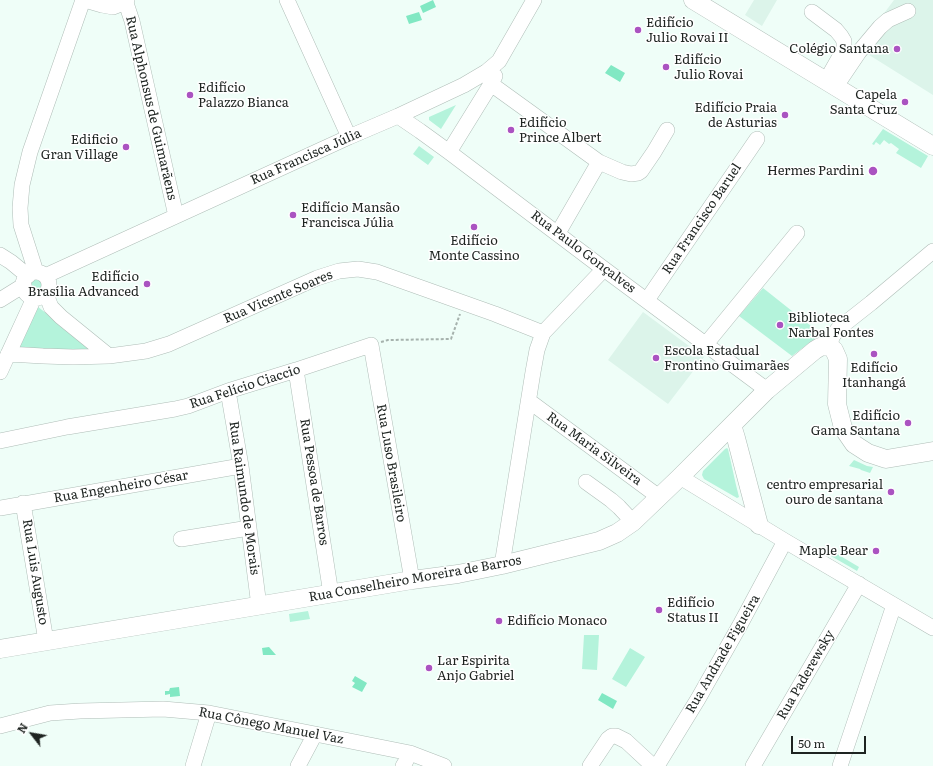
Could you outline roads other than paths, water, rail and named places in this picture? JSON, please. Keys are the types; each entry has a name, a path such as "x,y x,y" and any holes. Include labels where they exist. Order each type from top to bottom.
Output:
{"main road":[{"path":"693,0 933,146"},
{"name":"Rua Conselheiro Moreira de Barros","path":"0,649 412,580 458,574 502,566 599,541 617,533 633,522 767,390 820,347 830,347"},
{"path":"830,347 834,350 838,359 837,404 843,428 854,444 868,454 886,459 933,451"},
{"path":"732,425 759,525"}],"street":[{"path":"40,296 31,297 26,292 33,277 21,225 20,208 22,185 30,152 84,0 110,7 114,7 126,1"},
{"path":"287,0 349,137"},
{"name":"Rua Francisca Júlia","path":"0,300 33,277 176,216 464,85 486,72 499,61 534,0"},
{"name":"Rua Alphonsus de Guimarãens","path":"126,1 132,21 176,216"},
{"path":"831,84 880,27 888,20 908,11"},
{"path":"812,12 836,30 844,41 843,51 831,84"},
{"path":"449,152 491,84 499,61"},
{"path":"491,84 599,162 622,172 631,174 641,171 667,130"},
{"path":"464,85 477,96 480,101"},
{"name":"Rua Paulo Gonçalves","path":"398,116 449,152 767,390"},
{"name":"Rua Francisco Baruel","path":"647,300 757,139"},
{"path":"558,233 599,162"},
{"path":"706,344 797,233"},
{"path":"830,347 832,337 838,329 933,251"},
{"path":"0,255 33,277 49,283 49,287 40,296 8,354 0,372"},
{"name":"Rua Vicente Soares","path":"8,354 109,356 146,351 169,344 317,278 339,271 358,269 377,272 495,314 543,333"},
{"path":"502,566 528,401 536,357 543,333 604,269"},
{"path":"40,296 61,317 109,356"},
{"name":"Rua Felício Ciaccio","path":"0,441 66,427 175,410 228,391 371,345"},
{"name":"Rua Luso Brasileiro","path":"371,345 412,580"},
{"name":"Rua Pessoa de Barros","path":"296,370 331,594"},
{"name":"Rua Raimundo de Morais","path":"228,391 241,466 259,606"},
{"name":"Rua Maria Silveira","path":"528,401 658,497"},
{"name":"Rua Engenheiro César","path":"0,508 241,466"},
{"path":"680,477 894,605 932,624"},
{"path":"586,482 611,500 633,522"},
{"name":"Rua Luis Augusto","path":"23,503 46,641"},
{"path":"181,539 249,528"},
{"name":"Rua Andrade Figueira","path":"657,766 698,699 785,541"},
{"name":"Rua Paderewsky","path":"754,766 859,584"},
{"path":"840,766 894,605"},
{"name":"Rua Cônego Manuel Vaz","path":"0,726 50,714 80,711 164,710 209,712 410,753 444,766"},
{"path":"193,766 209,712"},
{"path":"298,766 315,734"},
{"path":"590,766 604,744 612,736 616,736 626,741 653,766"}],"place":[{"name":"Edifício Julio Rovai II","path":"638,30"},
{"name":"Colégio Santana","path":"897,49"},
{"name":"Edifício Julio Rovai","path":"666,67"},
{"name":"Edifício Palazzo Bianca","path":"190,95"},
{"name":"Capela Santa Cruz","path":"905,102"},
{"name":"Edifício Praia de Asturias","path":"785,115"},
{"name":"Edifício Prince Albert","path":"511,130"},
{"name":"Edificio Gran Village","path":"126,147"},
{"name":"Hermes Pardini","path":"873,171"},
{"name":"Edifício Mansão Francisca Júlia","path":"293,215"},
{"name":"Edifício Monte Cassino","path":"474,227"},
{"name":"Edifício Brasília Advanced","path":"147,284"},
{"name":"Biblioteca Narbal Fontes","path":"780,325"},
{"name":"Edifício Itanhangá","path":"874,354"},
{"name":"Escola Estadual Frontino Guimarães","path":"656,358"},
{"name":"Edifício Gama Santana","path":"908,423"},
{"name":"centro empresarial ouro de santana","path":"891,492"},
{"name":"Maple Bear","path":"876,551"},
{"name":"Edifício Status II","path":"659,610"},
{"name":"Edifício Monaco","path":"499,621"},
{"name":"Lar Espirita Anjo Gabriel","path":"429,668"}]}
